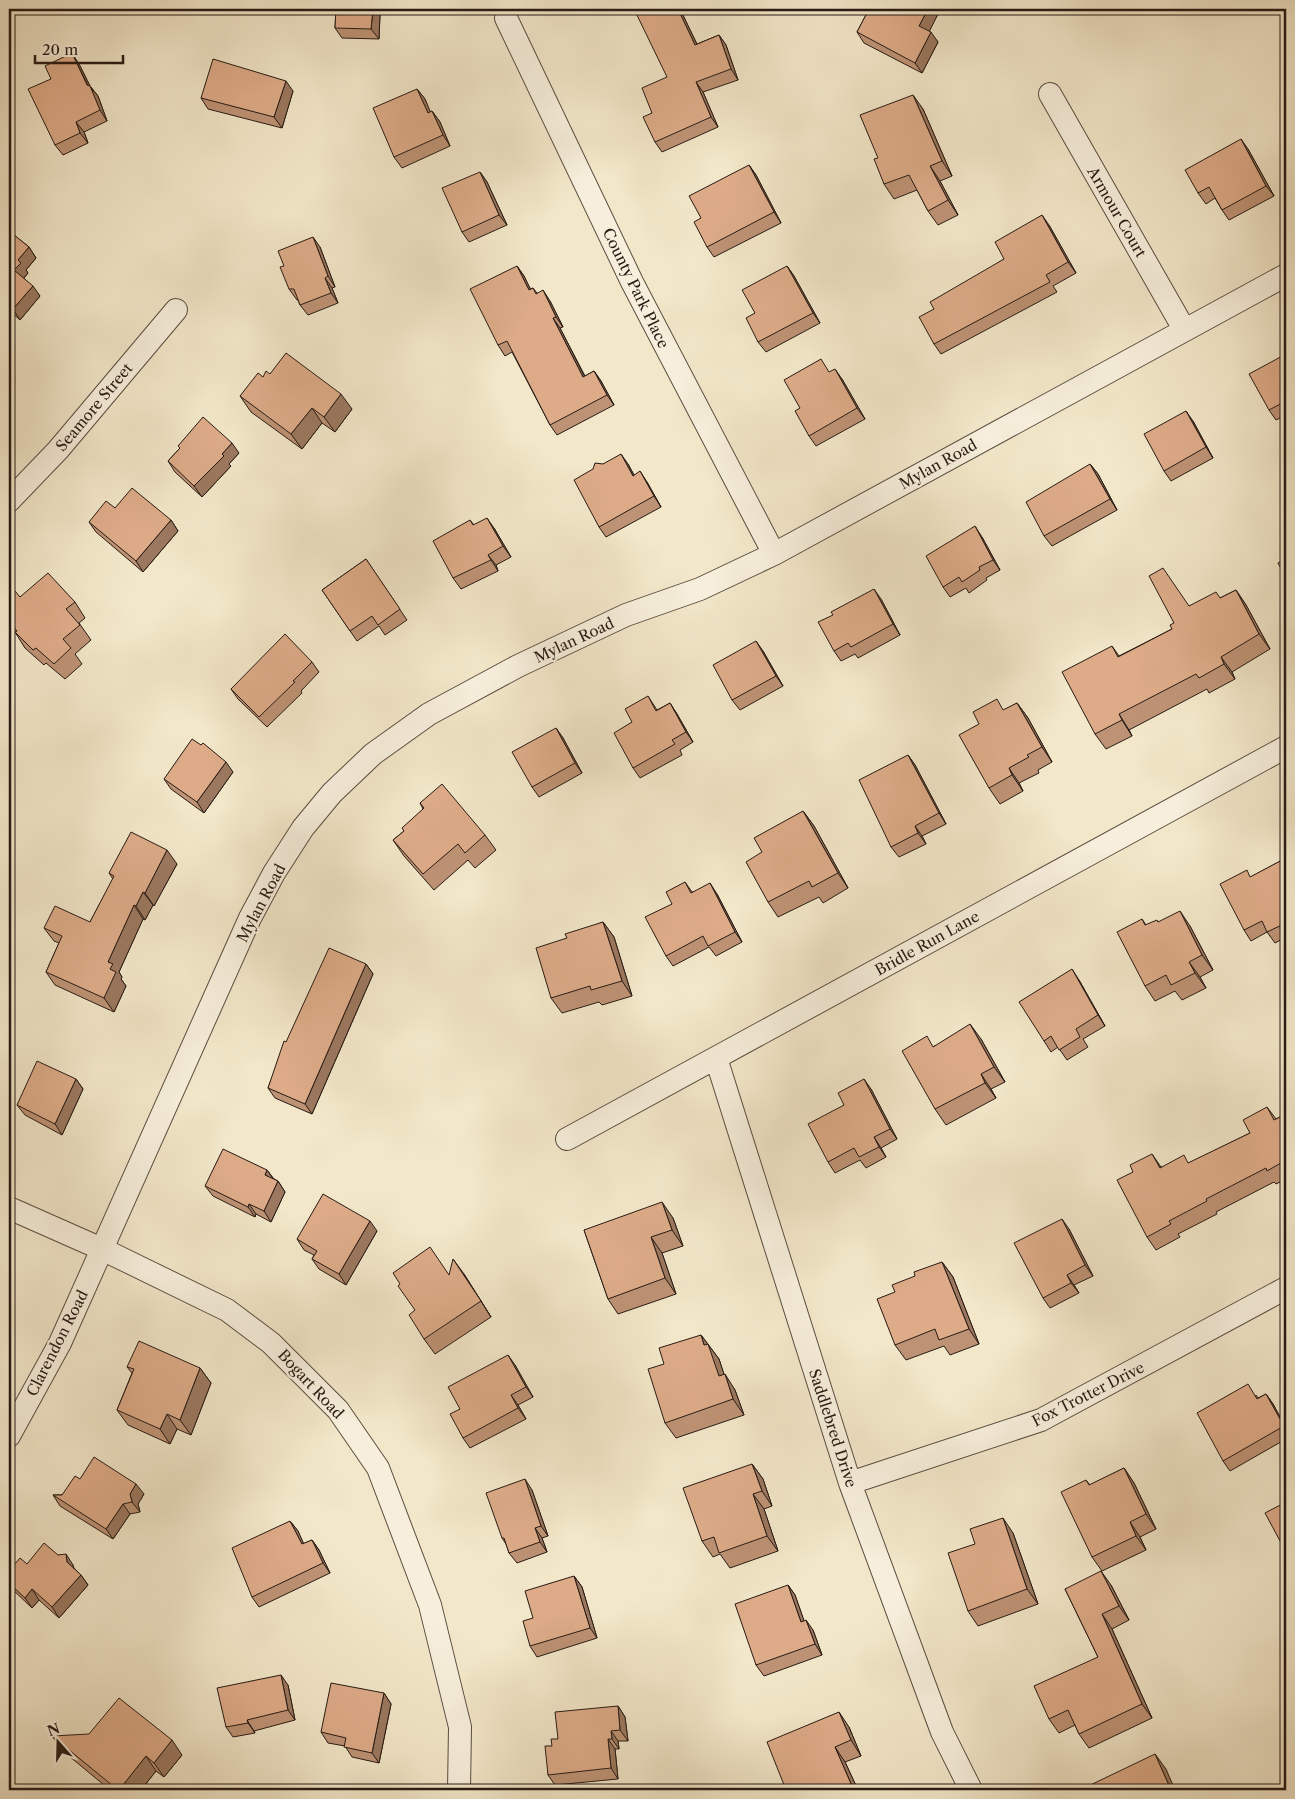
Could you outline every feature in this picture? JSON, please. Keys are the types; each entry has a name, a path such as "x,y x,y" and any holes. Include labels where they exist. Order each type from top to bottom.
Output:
{"street":[{"name":"County Park Place","path":"506,18 649,315 774,554"},
{"name":"Armour Court","path":"1050,94 1184,329"},
{"name":"Mylan Road","path":"104,1250 250,918 274,873 303,828 332,793 373,754 437,710 518,666 626,615 700,589 774,554 1286,275"},
{"name":"Seamore Street","path":"9,501 58,450 176,310"},
{"name":"Bridle Run Lane","path":"567,1139 1286,747"},
{"name":"Saddlebred Drive","path":"716,1058 850,1483 942,1732 971,1790"},
{"name":"Bogart Road","path":"9,1208 104,1250 227,1310 271,1343 338,1410 378,1468 430,1605 460,1727 459,1790"},
{"name":"Clarendon Road","path":"9,1436 60,1344 104,1250"},
{"name":"Fox Trotter Drive","path":"850,1483 1041,1420 1286,1288"}],"building":[{"path":"336,9 373,9 371,29 335,28"},
{"path":"634,9 678,9 695,45 719,35 731,69 696,82 711,117 655,142 643,117 652,113 642,88 667,77"},
{"path":"869,9 928,9 919,26 931,32 915,63 857,32"},
{"path":"72,53 87,85 90,86 100,110 76,122 80,133 55,145 28,89 51,79 45,66"},
{"path":"213,59 286,81 274,117 201,98"},
{"path":"417,89 428,113 432,111 443,135 394,157 373,108"},
{"path":"913,95 942,161 930,166 948,200 928,211 909,175 884,184 874,159 878,158 860,115"},
{"path":"1241,139 1266,186 1222,210 1209,187 1198,193 1185,170"},
{"path":"749,165 774,212 707,247 694,222 701,218 689,196"},
{"path":"480,172 499,215 462,232 442,188"},
{"path":"1042,215 1068,262 1046,275 1050,282 934,344 919,317 934,309 930,302 1004,259 995,242"},
{"path":"9,231 29,247 18,260 21,263 14,270 33,286 13,309 9,306"},
{"path":"313,237 328,276 325,278 331,293 300,305 294,289 289,289 280,267 284,266 278,251"},
{"path":"517,266 529,290 533,288 536,294 543,290 556,317 553,318 583,377 594,371 607,395 550,425 507,341 498,345 470,289"},
{"path":"787,266 813,313 758,342 746,318 755,313 742,290"},
{"path":"286,353 341,394 324,417 312,408 291,434 240,396 258,373 263,377 266,371 270,374"},
{"path":"1286,354 1286,401 1269,410 1249,374"},
{"path":"821,359 829,372 835,369 857,408 809,436 795,411 800,408 784,380"},
{"path":"1186,411 1206,447 1164,471 1144,434"},
{"path":"203,417 232,443 222,454 224,456 194,486 168,461 180,448 178,446"},
{"path":"621,454 633,476 640,471 654,496 599,527 574,480 593,469 595,463 603,464"},
{"path":"1090,464 1110,499 1044,536 1026,502"},
{"path":"132,488 171,520 136,561 89,522 106,501 115,508"},
{"path":"487,518 503,546 488,555 491,560 453,578 433,541 470,520 473,525"},
{"path":"975,526 993,560 979,567 980,570 962,582 959,577 943,587 926,556"},
{"path":"1286,558 1286,578 1278,563"},
{"path":"366,559 400,609 378,625 372,616 350,631 322,590"},
{"path":"1163,568 1189,606 1216,592 1220,598 1236,590 1259,634 1221,657 1224,664 1199,678 1196,674 1119,714 1122,720 1095,734 1062,672 1112,646 1118,657 1172,629 1170,625 1174,623 1149,576"},
{"path":"48,573 75,602 66,609 80,625 63,639 71,648 54,664 36,648 33,650 15,632 17,631 9,622 9,597 15,591 20,597"},
{"path":"874,589 893,624 851,647 848,643 834,651 818,622 833,615 831,612"},
{"path":"285,634 312,662 293,681 295,682 259,717 231,689"},
{"path":"756,641 776,676 732,700 713,665"},
{"path":"648,696 656,711 670,703 686,732 672,740 675,744 633,768 614,733 632,722 625,709"},
{"path":"997,699 1003,710 1017,703 1042,747 1009,768 1012,775 989,788 959,735 979,724 973,712"},
{"path":"556,728 575,763 532,787 512,752"},
{"path":"192,739 201,745 203,743 226,762 197,802 164,779"},
{"path":"908,755 939,813 915,826 918,833 891,847 859,780"},
{"path":"442,784 485,835 465,853 458,844 423,874 393,840 404,831 402,828 424,808 420,803"},
{"path":"803,811 838,873 812,887 809,881 768,902 746,862 762,852 754,838"},
{"path":"131,832 167,850 145,893 143,892 136,906 134,905 108,962 113,964 110,969 116,972 104,998 46,972 62,936 44,928 55,906 90,922 114,876 109,873"},
{"path":"1286,858 1286,907 1281,909 1286,923 1267,932 1262,921 1244,930 1220,884 1247,870 1250,877"},
{"path":"685,882 691,893 710,883 735,932 708,946 703,936 666,956 645,917 672,904 666,892"},
{"path":"1180,911 1202,955 1189,962 1195,973 1171,985 1166,975 1145,986 1117,932 1142,919 1145,925 1157,920 1158,922"},
{"path":"603,922 622,981 591,990 590,986 551,998 536,948 567,938 565,934"},
{"path":"329,948 366,964 305,1104 268,1088 284,1041 286,1042"},
{"path":"1072,969 1098,1015 1076,1029 1080,1037 1059,1050 1051,1036 1044,1041 1019,1002"},
{"path":"970,1024 994,1067 981,1074 985,1083 935,1109 902,1051 927,1036 933,1047"},
{"path":"37,1061 76,1079 55,1124 17,1105"},
{"path":"864,1079 890,1129 874,1137 879,1147 859,1157 854,1148 828,1162 808,1124 844,1105 838,1093"},
{"path":"1267,1107 1274,1120 1286,1114 1286,1160 1267,1171 1266,1168 1206,1199 1207,1201 1169,1221 1171,1224 1147,1237 1117,1180 1133,1172 1130,1165 1152,1154 1160,1168 1184,1155 1188,1163 1250,1133 1243,1120"},
{"path":"223,1149 267,1170 265,1175 278,1181 264,1211 249,1204 248,1207 205,1186"},
{"path":"323,1194 370,1221 339,1274 312,1259 317,1251 297,1239"},
{"path":"662,1202 672,1230 651,1237 665,1278 608,1299 584,1230"},
{"path":"1062,1219 1085,1265 1067,1275 1071,1283 1043,1298 1014,1243"},
{"path":"430,1247 449,1275 453,1259 481,1301 424,1339 409,1315 415,1310 398,1286 400,1284 393,1273"},
{"path":"942,1262 969,1329 939,1340 935,1329 895,1345 877,1299 895,1292 892,1285 915,1276 914,1272"},
{"path":"701,1335 704,1345 708,1344 719,1376 725,1374 733,1399 665,1423 648,1369 664,1364 659,1348"},
{"path":"139,1341 200,1368 180,1420 167,1414 160,1429 117,1410 134,1369 127,1367"},
{"path":"508,1355 526,1387 511,1395 518,1408 463,1438 450,1414 460,1409 448,1387"},
{"path":"1248,1384 1257,1399 1266,1394 1284,1426 1223,1461 1197,1413"},
{"path":"94,1457 136,1484 130,1494 132,1502 123,1504 106,1529 53,1495 62,1495 75,1476 80,1479"},
{"path":"752,1464 762,1491 753,1494 767,1536 719,1553 714,1537 702,1541 683,1488"},
{"path":"1124,1468 1146,1514 1130,1522 1136,1536 1092,1557 1061,1492 1086,1480 1089,1485"},
{"path":"525,1479 541,1526 535,1528 540,1542 509,1553 486,1493"},
{"path":"1286,1502 1286,1552 1265,1513"},
{"path":"1003,1518 1027,1589 968,1611 948,1553 975,1544 970,1529"},
{"path":"290,1521 302,1544 312,1540 323,1563 252,1597 232,1548"},
{"path":"44,1543 58,1555 66,1554 67,1562 81,1575 52,1607 32,1589 25,1598 9,1583 9,1571 20,1558 27,1564"},
{"path":"1101,1571 1119,1606 1102,1614 1142,1704 1079,1734 1068,1710 1049,1719 1034,1686 1098,1657 1065,1589"},
{"path":"574,1576 590,1628 530,1646 523,1621 533,1618 525,1591"},
{"path":"788,1585 801,1622 806,1620 815,1644 756,1665 735,1604"},
{"path":"281,1675 288,1710 247,1720 248,1723 226,1727 217,1688"},
{"path":"331,1683 384,1693 372,1753 344,1747 346,1738 321,1732"},
{"path":"119,1698 172,1740 154,1763 146,1756 118,1790 52,1736 89,1734"},
{"path":"618,1706 620,1730 611,1731 612,1739 608,1739 611,1768 548,1775 545,1746 552,1746 551,1739 558,1739 555,1712"},
{"path":"839,1712 851,1740 835,1747 852,1786 842,1790 786,1790 767,1742"},
{"path":"1155,1754 1171,1790 1080,1790"}]}
